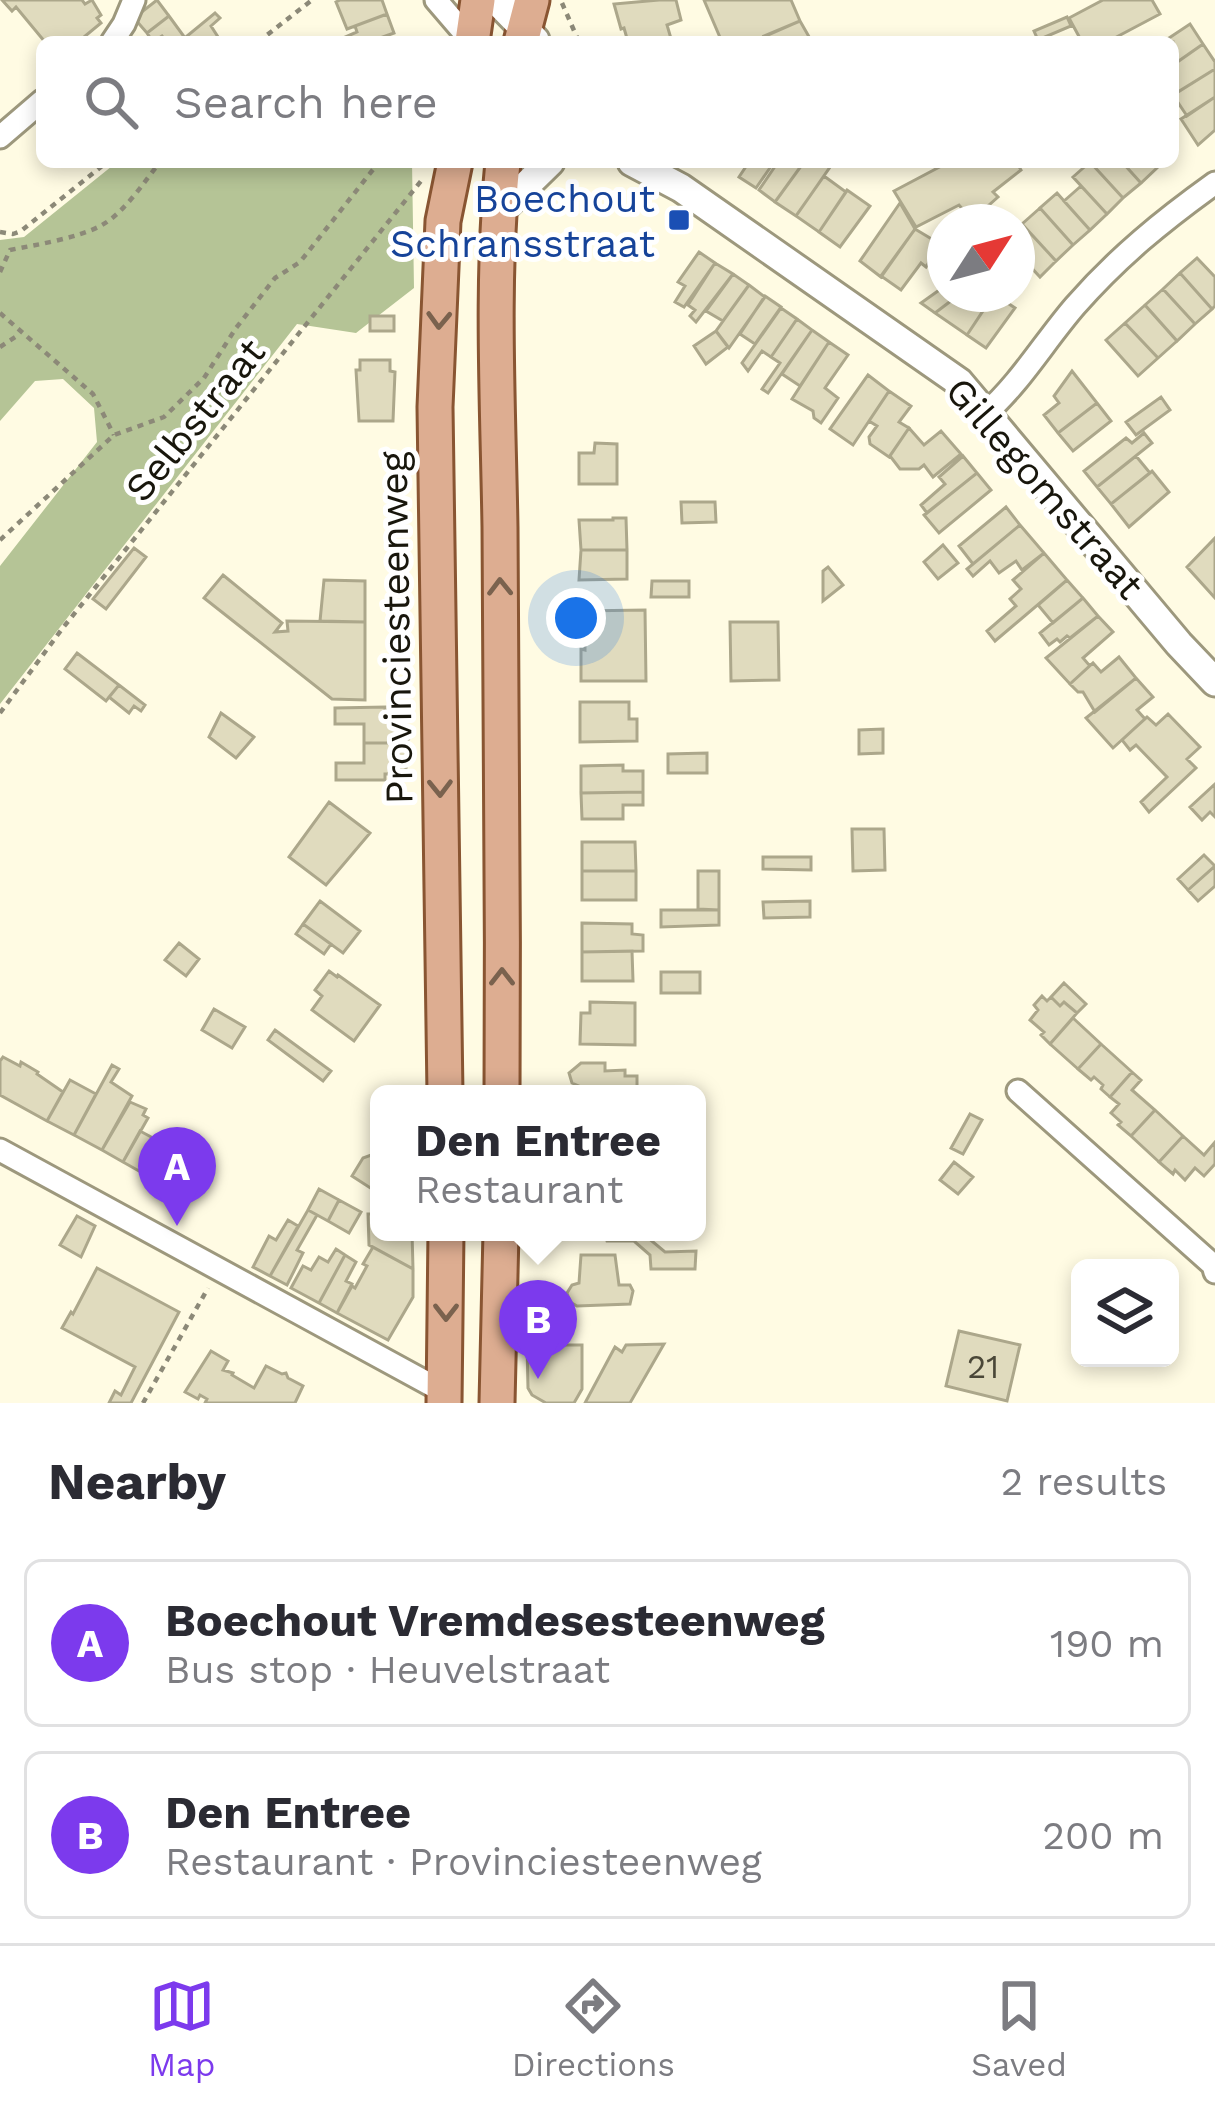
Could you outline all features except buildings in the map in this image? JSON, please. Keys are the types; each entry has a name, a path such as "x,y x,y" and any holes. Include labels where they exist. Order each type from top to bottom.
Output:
{"main road":[{"path":"473,36 478,0"},
{"name":"Provinciesteenweg","path":"445,1085 435,407 447,168"},
{"path":"502,168 495,333 502,1085"},
{"path":"446,1241 451,1400"},
{"path":"497,1403 501,1241"}],"street":[{"path":"116,36 134,0"},
{"path":"436,0 467,36"},
{"path":"496,0 540,19"},
{"path":"0,137 36,106"},
{"path":"498,212 544,168"},
{"name":"Gillegomstraat","path":"643,168 681,188 959,382 1215,682"},
{"name":"Gillegomstraat","path":"661,168 681,188"},
{"path":"986,414 1006,396 1072,309 1120,256 1215,183"},
{"path":"1018,1090 1213,1265 1215,1272"},
{"path":"0,1150 451,1400"}],"path":[{"path":"266,36 312,0"},
{"path":"540,19 561,23"},
{"path":"540,19 569,36"},
{"path":"0,232 21,231 100,168"},
{"path":"0,272 10,250 103,225 155,168"},
{"path":"0,540 114,435 164,417 204,379 274,278 300,262 374,168"},
{"name":"Selbstraat","path":"0,713 423,178 441,168"},
{"path":"0,313 93,394 114,435"},
{"path":"0,347 22,332"},
{"path":"143,1403 219,1269"}],"green space":[{"path":"110,168 412,168 414,288 356,333 297,324 0,704 0,566 97,442 94,408 63,379 35,381 0,421 0,240 24,237"}],"place":[{"name":"Boechout Schransstraat","path":"679,220"},
{"name":"Boechout Vremdesesteenweg","path":"177,1226"},
{"name":"Den Entree","path":"538,1379"}]}
